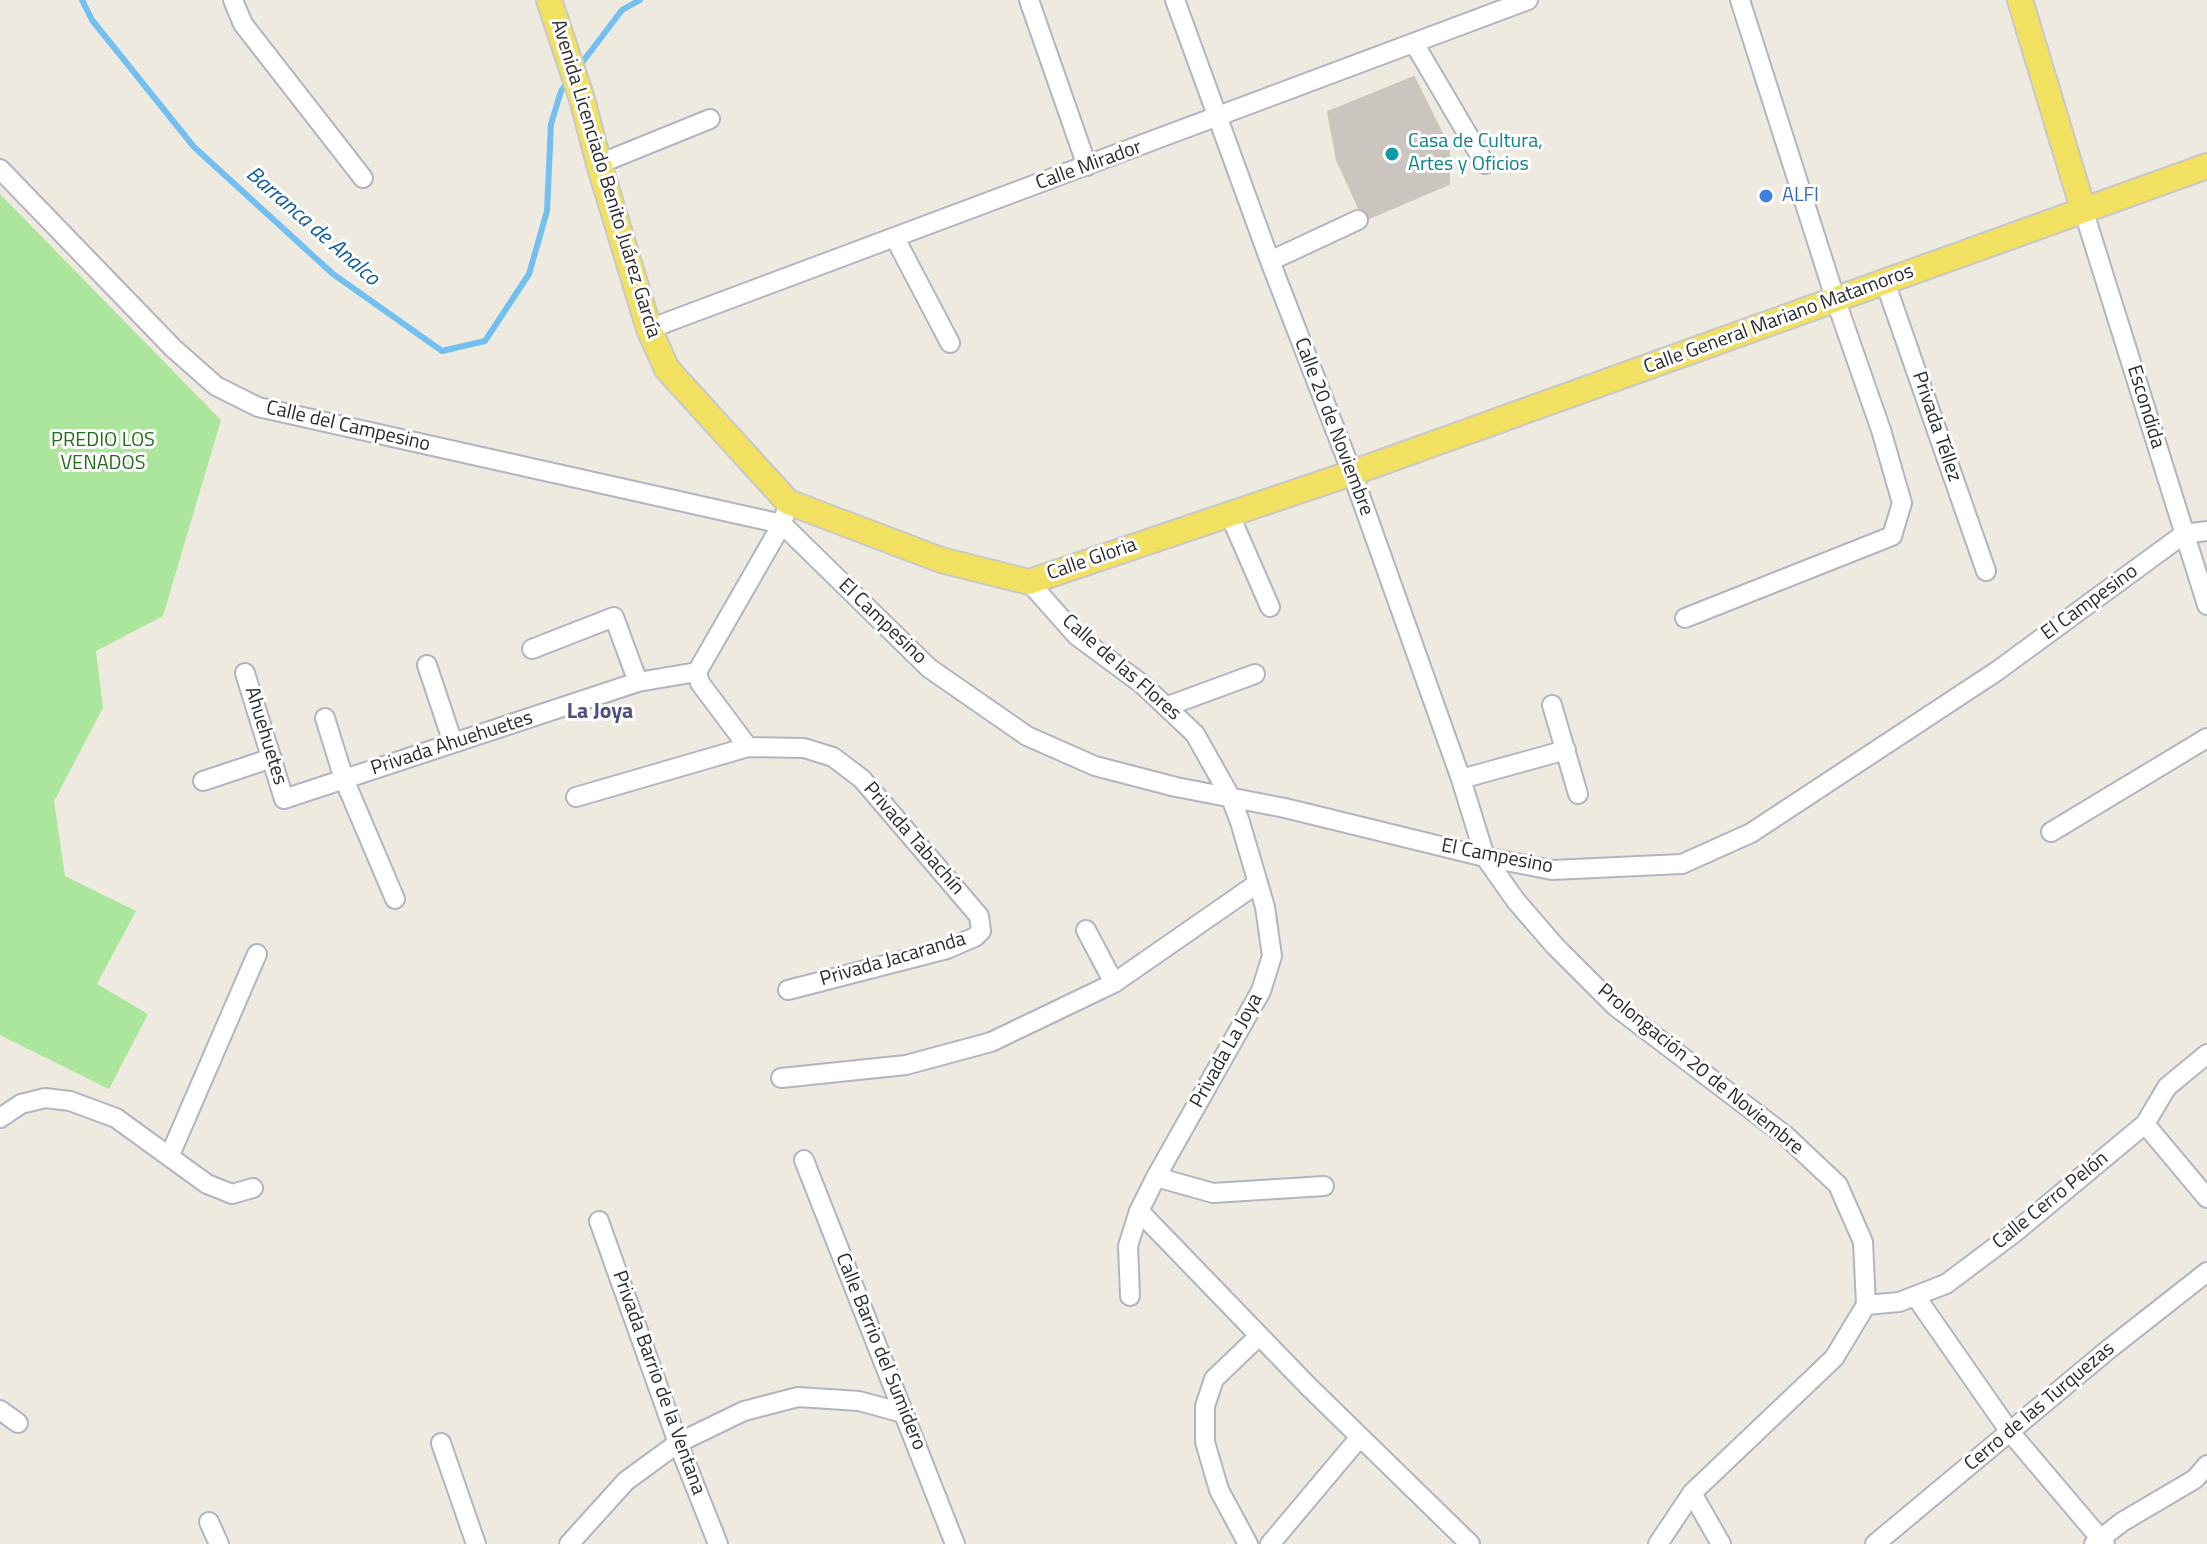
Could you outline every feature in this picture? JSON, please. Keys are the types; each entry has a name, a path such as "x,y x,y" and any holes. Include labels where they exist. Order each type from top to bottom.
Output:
{"main road":[{"name":"Avenida Licenciado Benito Juárez García","path":"549,0 582,99 649,329 667,369 785,513"},
{"path":"2020,0 2083,209"},
{"name":"Calle General Mariano Matamoros","path":"1352,473 2207,166"},
{"name":"Calle Gloria","path":"785,513 941,560 1029,582 1352,473"}],"street":[{"path":"233,0 243,24 363,178"},
{"path":"1029,0 1087,166"},
{"name":"Calle 20 de Noviembre","path":"1175,0 1270,261 1352,473 1461,779 1485,857"},
{"name":"Calle Mirador","path":"649,329 1528,0"},
{"path":"1685,618 1892,536 1902,503 1740,0"},
{"path":"1414,43 1485,164"},
{"path":"599,164 710,119"},
{"name":"Calle del Campesino","path":"0,169 173,348 216,386 258,407 785,513"},
{"name":"Escondida","path":"2083,209 2207,605"},
{"path":"1270,261 1358,220"},
{"path":"895,238 950,343"},
{"name":"Privada Téllez","path":"1885,282 1986,571"},
{"path":"748,747 700,683 697,672 785,513"},
{"name":"El Campesino","path":"785,513 929,668 1027,736 1095,766 1552,870 1682,864 1751,833 1997,671 2184,534 2207,531"},
{"path":"1229,513 1270,607"},
{"name":"Calle de las Flores","path":"1029,582 1077,636 1168,706 1195,734 1231,798"},
{"path":"532,649 614,617 638,682"},
{"path":"427,665 453,743"},
{"name":"Privada Ahuehuetes","path":"284,799 638,682 697,672"},
{"name":"Ahuehuetes","path":"245,673 284,799"},
{"path":"1168,706 1255,674"},
{"path":"1552,705 1578,794"},
{"path":"325,718 344,779"},
{"path":"2051,832 2207,738"},
{"name":"Privada Tabachín","path":"576,797 748,747 804,748 833,757 862,779 979,916"},
{"path":"1461,779 1566,750"},
{"path":"203,781 272,758"},
{"name":"Privada Ahuehuetes","path":"344,779 395,899"},
{"name":"Privada La Joya","path":"1130,1296 1128,1246 1139,1211 1261,991 1272,956 1258,883 1231,798"},
{"name":"Prolongación 20 de Noviembre","path":"1485,857 1516,901 1555,946 1615,1006 1786,1136 1838,1185 1863,1242 1866,1305"},
{"path":"781,1078 906,1065 991,1042 1114,983 1258,883"},
{"name":"Privada Jacaranda","path":"788,990 947,949 975,937 981,931 979,916"},
{"path":"1086,930 1114,983"},
{"path":"170,1155 257,954"},
{"name":"Calle Cerro Pelón","path":"1866,1305 1899,1302 1946,1284 2014,1233 2145,1124 2167,1087 2207,1054"},
{"path":"0,1118 21,1104 45,1098 70,1101 116,1118 207,1184 232,1194 253,1188"},
{"path":"2145,1124 2207,1198"},
{"name":"Calle Barrio del Sumidero","path":"804,1160 955,1544"},
{"path":"1156,1177 1213,1193 1324,1186"},
{"path":"1139,1211 1457,1540"},
{"name":"Privada Barrio de la Ventana","path":"599,1221 678,1443 718,1544"},
{"name":"Cerro de las Turquezas","path":"1875,1544 2207,1272"},
{"path":"1916,1297 2010,1432 2099,1542 2195,1479 2207,1465"},
{"path":"1658,1544 1692,1493 1834,1358 1866,1305"},
{"path":"1248,1544 1219,1490 1205,1442 1205,1406 1214,1379 1259,1336"},
{"path":"569,1544 626,1481 678,1443 744,1411 798,1397 859,1401 903,1413"},
{"path":"0,1410 18,1423"},
{"path":"1270,1544 1360,1437"},
{"path":"441,1443 476,1544"},
{"path":"1692,1493 1721,1544"},
{"path":"209,1522 219,1544"}],"green space":[{"name":"PREDIO LOS VENADOS","path":"0,194 221,420 163,616 96,651 103,708 54,801 65,876 136,911 97,984 148,1014 109,1089 0,1035"}],"building":[{"name":"Casa de Cultura, Artes y Oficios","path":"1414,77 1449,148 1449,184 1369,218 1359,208 1337,160 1328,112"}],"waterway":[{"name":"Barranca de Analco","path":"82,0 92,20 194,147 333,274 442,351 485,341 529,274 547,211 551,124 561,91 569,80"},
{"name":"Barranca de Analco","path":"578,68 622,10 640,0"}],"place":[{"name":"Casa de Cultura, Artes y Oficios","path":"1392,154"},
{"name":"ALFI","path":"1766,196"}],"district":[{"name":"La Joya","path":"600,713"}]}
